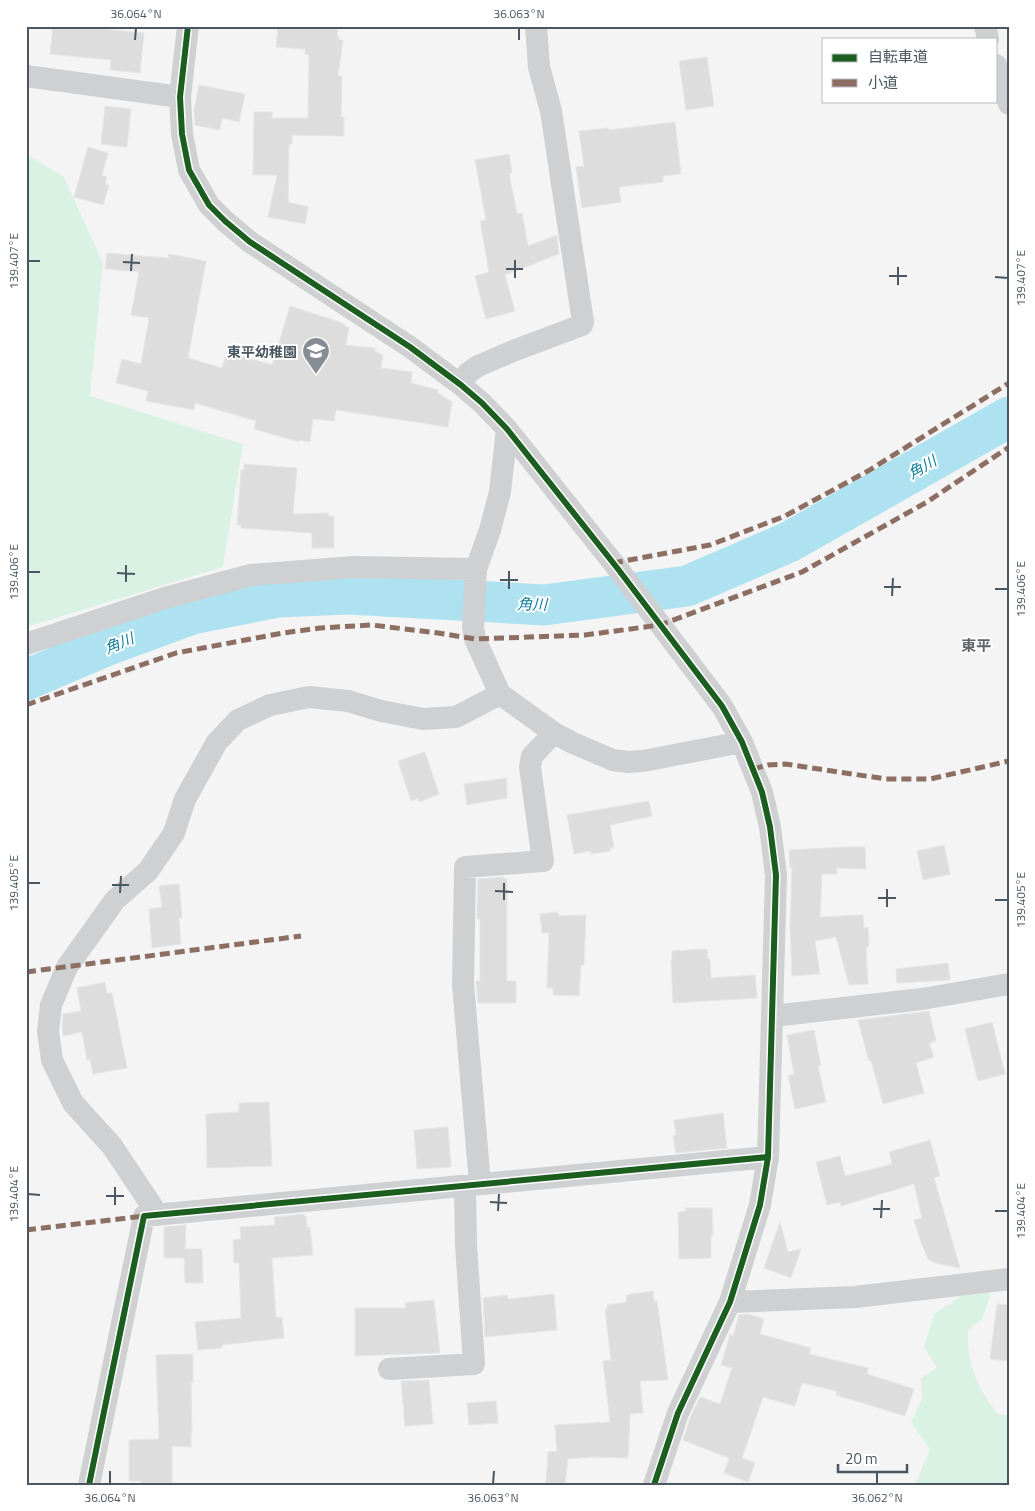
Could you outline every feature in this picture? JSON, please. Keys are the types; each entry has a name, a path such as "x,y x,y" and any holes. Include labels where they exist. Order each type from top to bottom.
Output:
{"street":[{"path":"188,26 180,97 182,134 189,170 209,205 224,221 250,242 410,347 482,403 506,429 618,569 722,706 742,742 762,792 775,856 776,875 768,1156 760,1205 730,1302 678,1413 654,1485"},
{"path":"461,385 468,374 478,366 582,325 583,322 551,111 539,67 536,26"},
{"path":"998,71 1009,104"},
{"path":"26,76 180,97"},
{"path":"506,429 500,492 476,572 473,628 475,639 500,694 554,733 613,760 643,761 742,742"},
{"path":"26,644 165,598 251,575 354,567 476,572"},
{"path":"158,1215 112,1146 73,1103 52,1060 48,1031 51,1005 67,968 115,900 154,864 174,833 185,799 217,742 238,720 270,705 309,697 348,701 381,711 423,719 456,717 500,694"},
{"path":"389,1369 474,1364 466,1245 472,1185 464,984 465,867 543,861 530,767 532,756 554,733"},
{"path":"773,1016 922,999 1009,984"},
{"path":"89,1485 144,1216 768,1156"},
{"path":"730,1302 855,1298 1009,1279"}],"green space":[{"path":"26,154 64,177 103,263 90,396 243,444 223,567 26,627"},
{"path":"987,1287 990,1296 982,1319 968,1330 969,1354 979,1385 991,1405 998,1414 1009,1415 1009,1485 915,1485 930,1449 911,1422 922,1399 921,1378 937,1368 924,1347 934,1314 966,1293"}],"building":[{"path":"53,26 101,26 101,29 144,33 140,73 110,70 111,60 50,54"},
{"path":"278,26 338,26 337,36 339,36 339,40 343,40 338,76 342,76 341,117 344,117 344,136 292,135 292,144 289,144 288,202 308,207 305,224 268,217 277,175 253,175 254,112 272,112 272,118 308,118 309,55 305,54 305,49 276,47"},
{"path":"707,57 714,106 686,110 679,61"},
{"path":"199,85 245,94 239,122 222,118 220,130 195,125 194,110"},
{"path":"105,106 131,109 127,147 101,144"},
{"path":"675,122 681,174 663,176 663,182 619,187 621,202 582,208 576,167 584,166 579,131 608,128 609,130"},
{"path":"88,147 108,153 102,175 107,177 105,184 109,185 103,205 74,197"},
{"path":"509,154 512,173 509,173 517,214 522,213 528,246 557,235 559,254 505,275 515,311 486,319 475,276 489,272 480,221 486,220 475,160"},
{"path":"107,253 168,258 169,254 206,261 188,358 222,368 227,352 272,365 290,306 340,322 349,328 346,345 375,348 375,351 383,355 381,368 412,372 411,383 438,390 438,393 452,402 448,427 336,410 334,421 313,419 310,442 299,440 299,442 254,429 256,421 195,403 194,410 146,401 148,391 116,383 122,359 141,364 149,318 131,315 139,272 105,269"},
{"path":"244,464 297,468 293,514 328,513 329,516 334,516 334,548 312,548 312,533 241,528 241,525 237,525 241,470 244,470"},
{"path":"425,752 439,794 419,802 418,798 411,801 398,761"},
{"path":"507,778 507,798 467,805 464,784"},
{"path":"649,801 652,816 610,825 614,848 610,848 610,851 591,854 590,851 574,854 567,815"},
{"path":"944,845 950,874 923,880 917,851"},
{"path":"865,847 866,869 837,868 837,874 822,874 820,917 863,915 864,928 868,927 869,947 866,948 868,984 849,985 836,937 815,941 820,974 792,976 790,927 792,868 790,868 789,850"},
{"path":"504,877 504,879 507,879 507,981 516,981 516,1003 478,1003 476,981 480,981 480,919 477,919 478,879"},
{"path":"179,884 182,918 179,918 181,944 152,948 149,909 162,907 159,886"},
{"path":"558,912 559,916 586,915 584,965 581,965 579,996 553,995 553,988 547,988 549,933 542,933 540,914"},
{"path":"707,949 708,959 710,959 711,978 755,975 757,998 673,1003 672,951"},
{"path":"948,963 950,980 897,983 896,969"},
{"path":"105,982 107,993 112,993 127,1068 93,1074 90,1059 87,1060 82,1032 63,1036 63,1014 81,1011 77,988"},
{"path":"929,1011 936,1041 929,1043 934,1057 916,1063 924,1093 883,1104 858,1020"},
{"path":"992,1022 1005,1074 978,1081 965,1029"},
{"path":"814,1030 821,1066 818,1066 826,1102 795,1109 788,1076 794,1074 787,1035"},
{"path":"269,1102 272,1166 207,1168 206,1114 239,1112 239,1103"},
{"path":"723,1113 727,1148 676,1153 673,1136 676,1135 674,1120"},
{"path":"448,1127 451,1167 417,1169 414,1130"},
{"path":"930,1140 940,1176 934,1178 960,1268 935,1263 928,1259 914,1220 922,1218 914,1184 841,1206 840,1202 827,1205 816,1162 840,1156 845,1176 889,1165 892,1163 889,1152"},
{"path":"685,1208 712,1208 713,1235 711,1235 711,1258 679,1259 678,1212 686,1211"},
{"path":"304,1214 306,1216 307,1228 310,1227 313,1255 272,1258 276,1318 282,1317 284,1338 222,1345 222,1348 198,1350 195,1322 241,1318 239,1263 234,1263 233,1240 241,1239 240,1227 275,1225 274,1217"},
{"path":"780,1222 788,1252 801,1249 791,1278 764,1268"},
{"path":"186,1225 185,1249 202,1249 203,1283 185,1283 184,1258 164,1258 164,1227"},
{"path":"653,1291 654,1301 657,1301 668,1380 640,1381 643,1413 630,1414 628,1458 591,1457 568,1459 565,1485 546,1485 548,1452 557,1451 555,1425 610,1422 603,1361 611,1360 605,1310 607,1310 607,1305 627,1302 626,1295"},
{"path":"554,1294 557,1330 485,1337 483,1298 507,1295 508,1299"},
{"path":"434,1300 440,1353 355,1356 355,1308 406,1308 405,1303"},
{"path":"997,1304 1009,1305 1009,1361 990,1359"},
{"path":"748,1314 764,1319 760,1334 811,1348 809,1354 868,1368 867,1374 914,1389 905,1416 836,1395 837,1391 802,1383 795,1406 763,1397 742,1458 755,1463 748,1482 724,1473 729,1458 683,1440 690,1418 700,1397 720,1404 732,1368 721,1365 730,1334 733,1336 739,1315"},
{"path":"193,1354 191,1447 172,1446 172,1485 141,1485 141,1481 129,1481 129,1440 159,1439 156,1355"},
{"path":"429,1380 433,1424 405,1426 401,1381"},
{"path":"496,1401 498,1423 469,1425 467,1403"}],"waterway":[{"name":"角川","path":"26,680 108,645 192,614 278,597 348,594 544,605 687,586 789,542 1009,417"}],"marked path":[{"path":"613,563 710,545 785,516 868,471 1009,383"},
{"path":"26,705 176,653 320,628 372,625 475,639 585,635 660,625 802,572 927,502 1009,447"},
{"path":"753,769 768,765 785,764 886,779 930,779 1009,761"},
{"path":"26,972 301,936"},
{"path":"26,1230 144,1216"}],"cycle path":[{"path":"188,26 180,97 182,134 189,170 209,205 250,242 410,347 461,385 482,403 507,429 618,569 722,706 742,742 762,792 770,827 776,875 768,1157 760,1205 730,1302 678,1413 654,1485"},
{"path":"89,1485 144,1216 768,1157"}],"place":[{"name":"東平幼稚園","path":"316,375"}],"district":[{"name":"東平","path":"976,645"}]}
